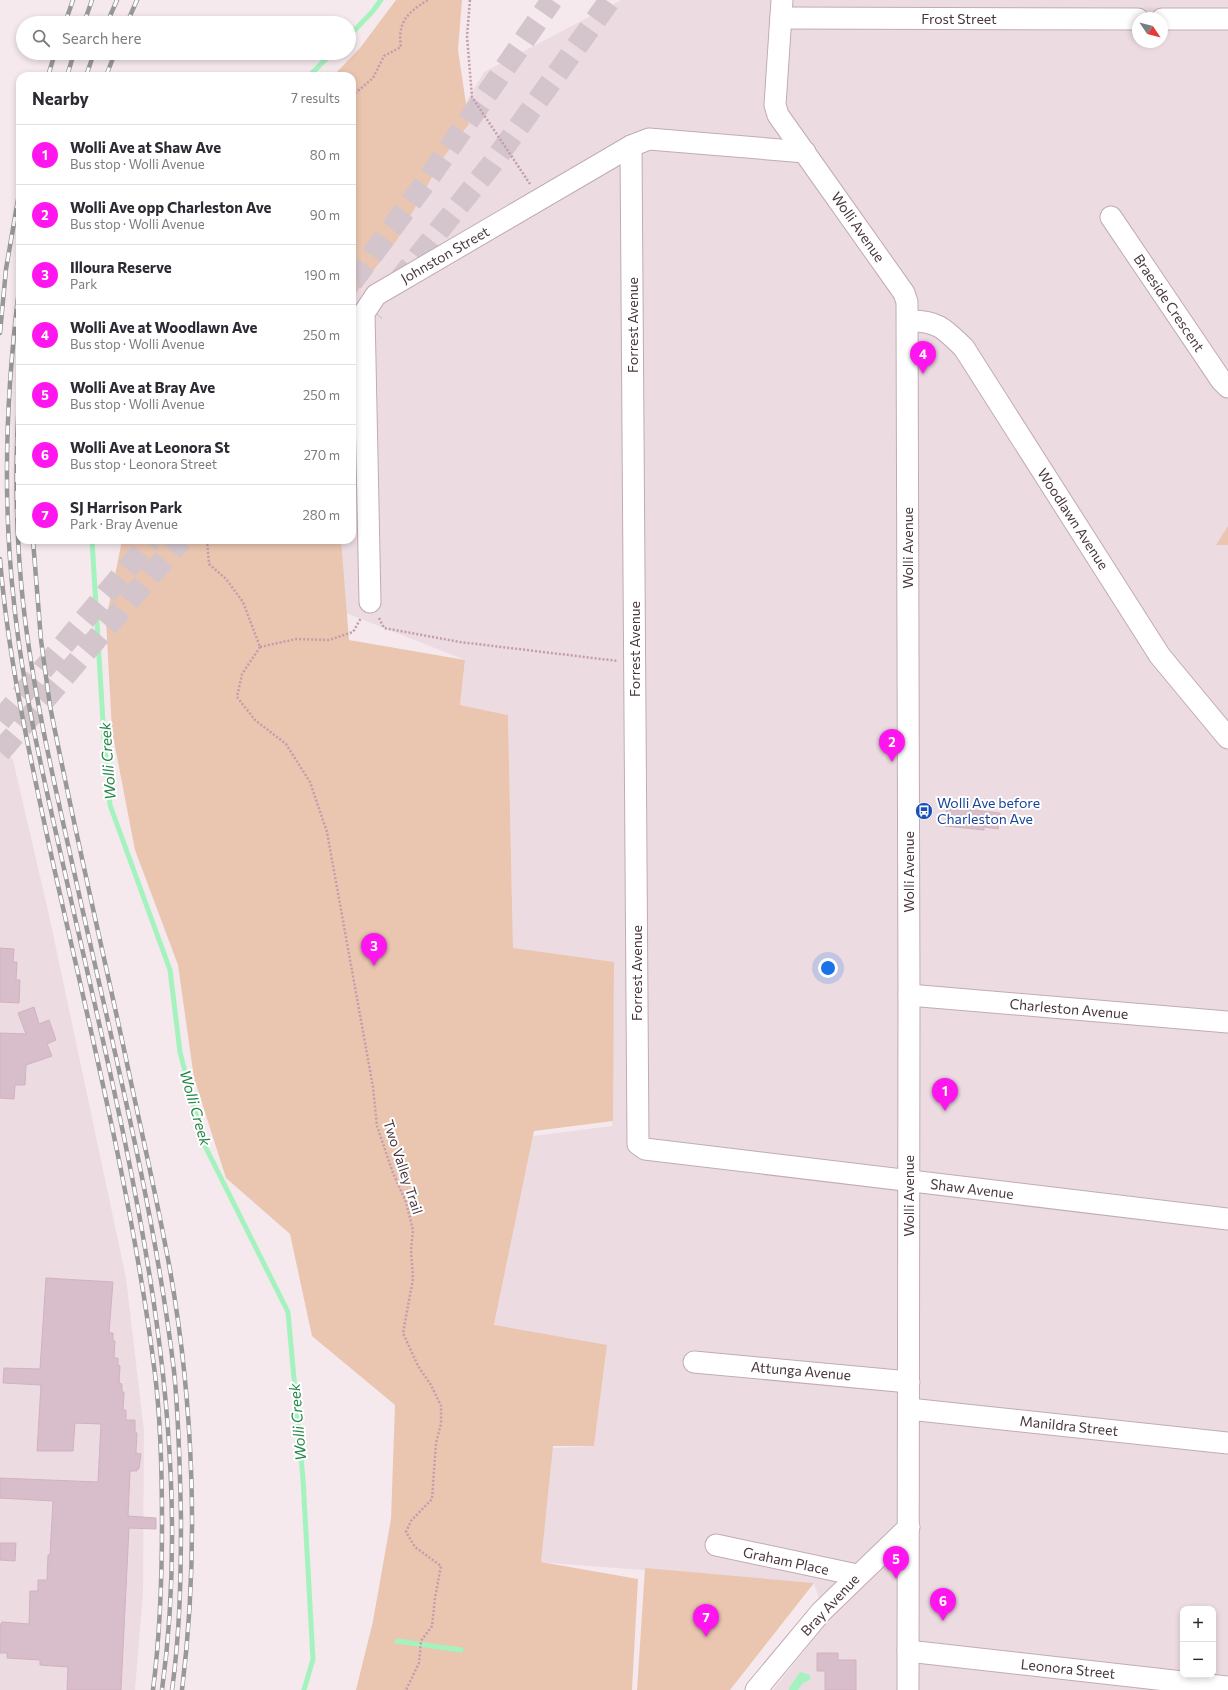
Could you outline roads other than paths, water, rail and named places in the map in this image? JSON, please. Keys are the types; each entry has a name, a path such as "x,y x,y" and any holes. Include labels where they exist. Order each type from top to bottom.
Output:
{"street":[{"name":"Frost Street","path":"782,9 1132,19"},
{"name":"Wolli Avenue","path":"782,9 775,105 778,115 904,293 908,321 908,1690"},
{"path":"1168,19 1228,20"},
{"name":"Johnston Street","path":"370,602 364,313 376,295 631,146 649,139 805,152"},
{"name":"Forrest Avenue","path":"631,146 638,1144 645,1149"},
{"name":"Braeside Crescent","path":"1112,217 1221,380 1228,387"},
{"name":"Woodlawn Avenue","path":"908,321 923,320 933,322 947,331 964,348 1160,656 1228,738"},
{"name":"Charleston Avenue","path":"909,995 1228,1022"},
{"name":"Shaw Avenue","path":"645,1149 1228,1219"},
{"name":"Attunga Avenue","path":"694,1362 909,1382"},
{"name":"Manildra Street","path":"909,1409 1228,1443"},
{"name":"Bray Avenue","path":"756,1690 821,1612 857,1575 909,1526"},
{"name":"Graham Place","path":"716,1545 857,1575"},
{"name":"Leonora Street","path":"908,1651 1228,1687"}],"waterway":[{"name":"Wolli Creek","path":"356,29 381,0"},
{"name":"Wolli Creek","path":"313,72 325,60"},
{"name":"Wolli Creek","path":"92,544 104,739 110,805 170,970 180,1052 203,1142 288,1312 303,1479 313,1659 304,1690"},
{"path":"397,1641 461,1650"}],"tunnel":[{"path":"356,277 428,179 552,0"},
{"path":"397,283 492,164 610,0"},
{"path":"356,332 374,311"},
{"path":"0,721 148,544"},
{"path":"0,752 178,544"}],"railway":[{"path":"67,16 73,0"},
{"path":"86,16 92,0"},
{"path":"110,16 117,0"},
{"path":"130,16 137,0"},
{"path":"49,72 53,60"},
{"path":"68,72 72,60"},
{"path":"87,72 92,60"},
{"path":"108,72 112,60"},
{"path":"0,333 6,269 16,211"},
{"path":"16,314 11,362 7,442 7,483 10,563 18,639 37,748 114,1088 134,1188 152,1288 164,1388 171,1488 171,1589 162,1690"},
{"path":"18,544 27,636 52,774 117,1061 143,1184 155,1246 174,1371 179,1444 181,1539 178,1626 172,1690"},
{"path":"33,544 41,640 50,706 154,1189 170,1270 178,1321 189,1427 192,1533 191,1586 182,1690"},
{"path":"0,559 8,634 35,781 109,1112 135,1243 155,1374 161,1448 162,1544 159,1628 153,1690"}],"place":[{"name":"Wolli Ave at Woodlawn Ave","path":"923,374"},
{"name":"Wolli Ave opp Charleston Ave","path":"892,762"},
{"name":"Wolli Ave before Charleston Ave","path":"924,811"},
{"name":"Illoura Reserve","path":"374,966"},
{"name":"Wolli Ave at Shaw Ave","path":"945,1111"},
{"name":"Wolli Ave at Bray Ave","path":"896,1579"},
{"name":"Wolli Ave at Leonora St","path":"943,1621"},
{"name":"SJ Harrison Park","path":"706,1637"}]}
